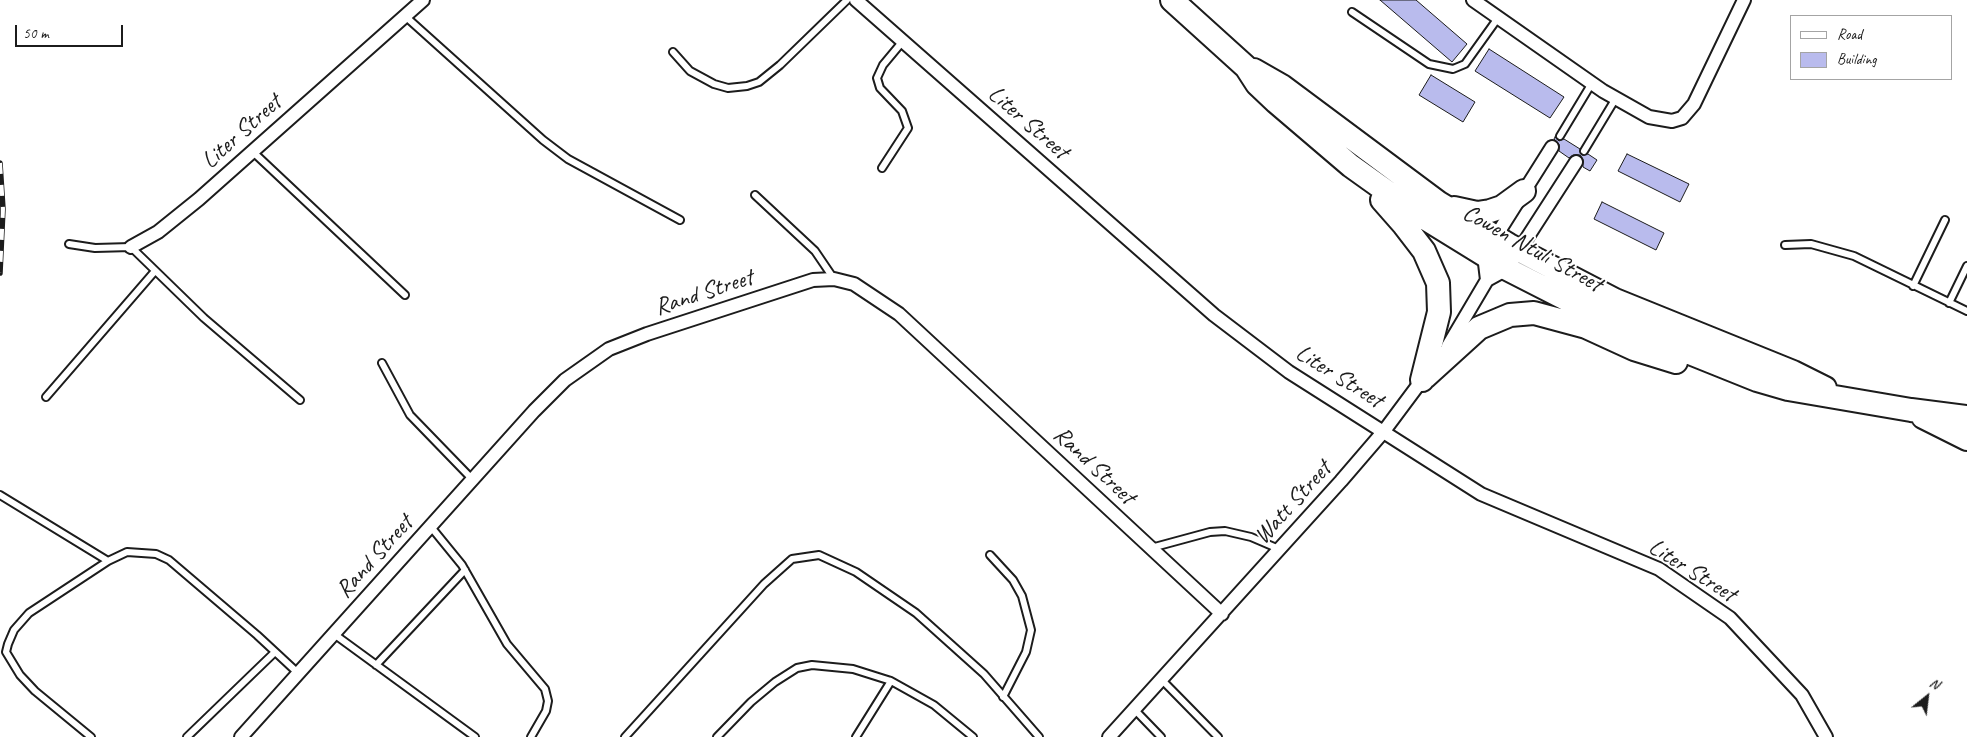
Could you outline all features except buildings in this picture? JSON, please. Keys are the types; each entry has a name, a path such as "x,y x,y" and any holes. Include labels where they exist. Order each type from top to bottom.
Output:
{"highway":[{"name":"Cowen Ntuli Street","path":"1172,0 1246,67 1257,84 1270,96 1351,166 1421,216 1490,246 1520,251 1615,300 1794,372 1839,396"},
{"name":"Cowen Ntuli Street","path":"1246,67 1265,74 1439,203 1490,246 1506,269 1605,319 1757,380 1788,389 1839,396 1911,410 1967,417"},
{"path":"1351,166 1414,237 1435,276 1440,297 1439,312 1423,379"},
{"path":"1439,203 1477,213 1490,211 1502,206 1524,191"},
{"path":"1423,379 1479,328 1510,316 1534,313 1586,327 1634,349 1688,366 1722,375 1757,380"},
{"path":"1911,410 1967,439"}],"street":[{"name":"Liter Street","path":"131,247 158,232 423,0"},
{"name":"Liter Street","path":"856,0 1247,342 1289,372 1481,494 1659,569 1730,618 1802,695 1826,737"},
{"path":"1473,0 1616,98 1649,116 1672,121 1682,118 1694,104 1744,0"},
{"path":"1487,280 1490,246 1552,147"},
{"path":"1487,280 1506,269 1520,251 1576,162"},
{"name":"Rand Street","path":"241,737 565,380 609,349 647,334 813,280 834,279 854,284 899,314 1222,614"},
{"name":"Watt Street","path":"1109,737 1280,550 1384,431 1456,334 1487,280"}],"lane":[{"path":"673,52 690,71 714,84 728,88 746,86 759,82 780,65 847,0"},
{"path":"1352,12 1429,64 1453,69 1465,64 1498,18"},
{"path":"405,16 555,149 600,177 680,220"},
{"path":"882,168 908,128 902,111 880,88 877,78 883,65 903,41"},
{"path":"1560,136 1592,83"},
{"path":"1584,151 1616,98"},
{"path":"252,151 405,295"},
{"path":"755,195 815,251 834,279"},
{"path":"1913,286 1945,220"},
{"name":"Liter Street","path":"69,244 96,248 131,247"},
{"path":"1785,245 1811,244 1854,256 1967,311"},
{"path":"131,247 204,318 300,400"},
{"path":"1949,303 1967,266"},
{"path":"46,397 155,271"},
{"path":"382,363 410,414 474,480"},
{"path":"0,495 108,561"},
{"path":"431,527 465,570 507,644 545,689 548,700 546,711 531,737"},
{"path":"1151,548 1210,532 1225,531 1251,537 1280,550"},
{"path":"91,737 35,691 20,675 6,652 14,630 29,613 108,561 127,552 156,554 169,560 299,674"},
{"path":"990,554 1018,588 1027,610 1031,630 1026,652 1004,698"},
{"path":"624,737 764,584 792,559 819,555 837,562 909,608 984,674 1039,737"},
{"path":"376,664 465,570"},
{"path":"334,634 475,737"},
{"path":"187,737 275,652"},
{"path":"717,737 751,702 797,668 832,665 872,673 891,681 934,705 973,737"},
{"path":"1161,679 1218,737"},
{"path":"856,737 891,681"},
{"path":"1134,709 1161,737"}],"railway":[{"path":"0,163 3,209 0,273"}]}
